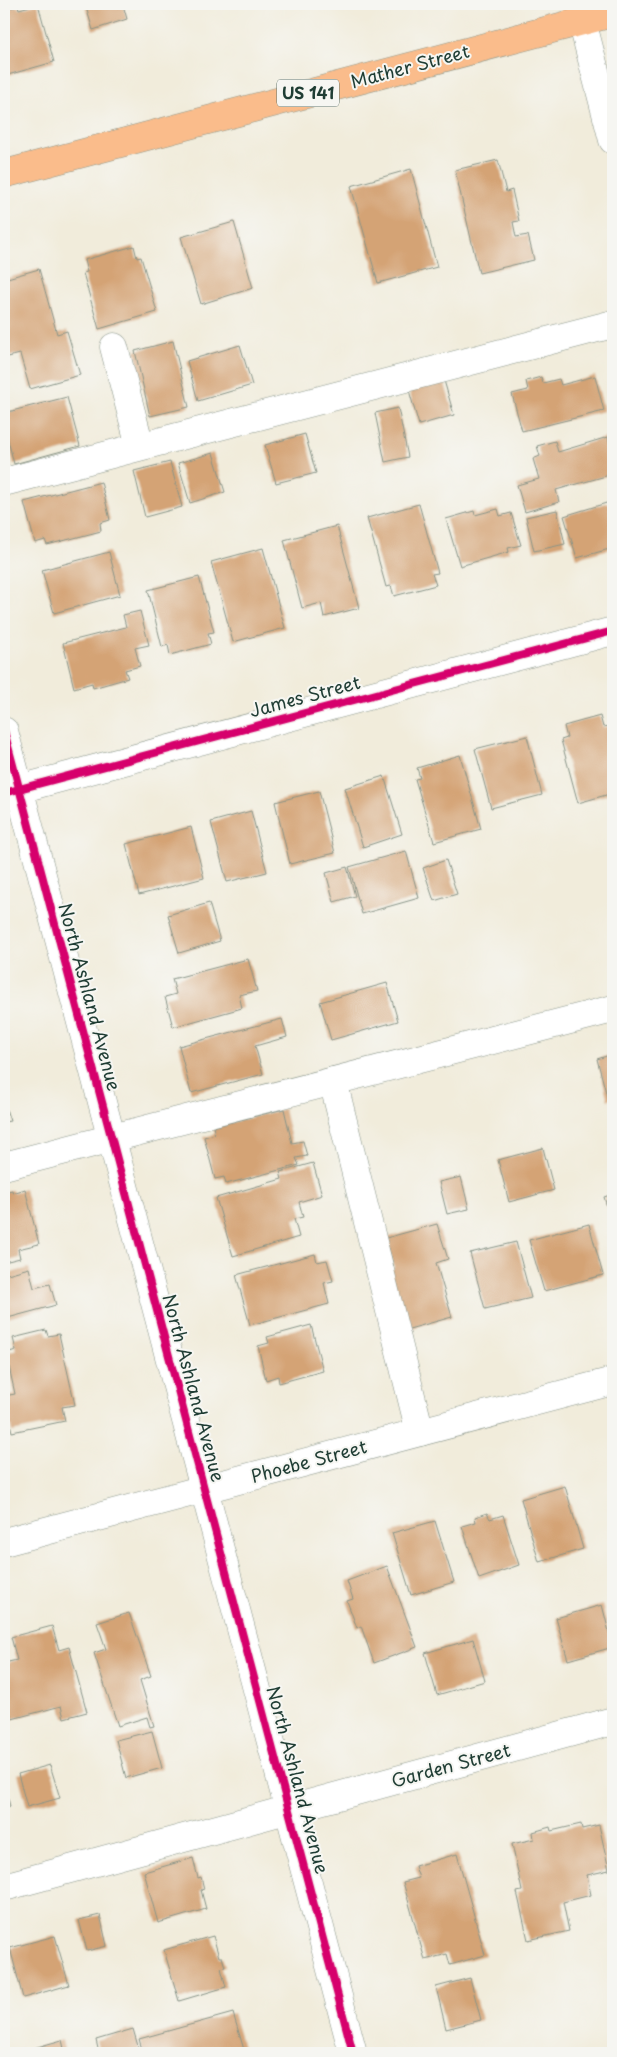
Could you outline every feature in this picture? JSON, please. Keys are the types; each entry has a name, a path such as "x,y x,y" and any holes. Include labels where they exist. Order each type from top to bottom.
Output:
{"main road":[{"name":"Mather Street","path":"4,174 613,13"}],"street":[{"path":"582,21 613,140"},
{"path":"4,482 613,324"},
{"path":"114,347 140,446"},
{"name":"James Street","path":"11,791 613,631"},
{"name":"North Ashland Avenue","path":"4,731 11,791 111,1138 353,2053"},
{"path":"4,1166 613,1009"},
{"path":"333,1081 420,1432"},
{"name":"Phoebe Street","path":"4,1542 613,1381"},
{"name":"Garden Street","path":"4,1887 613,1721"}],"building":[{"path":"4,4 7,4 9,8 18,6 19,9 38,4 54,62 4,76"},
{"path":"85,4 127,4 123,5 127,19 93,30"},
{"path":"498,160 506,192 512,190 519,221 513,222 516,237 528,235 534,260 479,273 455,170"},
{"path":"411,169 437,267 378,283 351,186"},
{"path":"234,222 253,288 201,304 181,237"},
{"path":"134,246 137,258 141,257 157,312 99,329 83,273 87,272 84,260"},
{"path":"39,269 57,334 67,331 80,375 30,389 20,354 4,358 4,279"},
{"path":"173,341 189,407 150,416 135,351"},
{"path":"240,345 252,385 198,401 187,361"},
{"path":"595,376 604,411 522,431 512,394 528,390 526,381 541,377 543,383 559,379 561,385"},
{"path":"443,377 454,415 419,425 408,387"},
{"path":"67,397 80,446 14,464 4,424 4,413"},
{"path":"398,408 408,457 385,462 375,413"},
{"path":"305,434 316,473 276,483 265,445"},
{"path":"608,437 613,458 613,474 556,490 559,502 525,512 517,485 539,479 533,459 540,456 537,446 555,441 558,452"},
{"path":"213,453 225,492 190,503 178,463"},
{"path":"170,462 182,507 145,517 134,471"},
{"path":"101,482 110,520 100,523 101,531 47,545 45,540 35,543 24,502"},
{"path":"613,501 613,548 577,558 564,516"},
{"path":"419,504 438,573 432,574 436,585 394,596 391,586 386,587 367,518"},
{"path":"498,509 500,516 511,513 521,545 508,548 509,552 460,566 446,519 474,511 475,515"},
{"path":"557,510 565,544 534,551 526,517"},
{"path":"337,526 359,608 324,617 321,603 302,608 284,540"},
{"path":"263,548 285,628 233,642 211,562"},
{"path":"109,552 120,595 54,613 42,570"},
{"path":"199,577 214,632 208,633 211,644 170,655 168,645 162,647 148,590"},
{"path":"140,611 149,645 135,648 140,666 125,670 128,678 93,688 92,683 74,688 63,643 126,627 123,615"},
{"path":"600,716 603,727 609,726 613,742 613,793 578,803 561,740 567,738 564,726"},
{"path":"527,736 542,795 491,808 475,749"},
{"path":"460,755 481,829 434,842 415,779 420,778 417,768"},
{"path":"384,776 402,834 363,847 345,788"},
{"path":"319,791 335,853 290,864 275,802"},
{"path":"251,811 267,872 227,882 211,822"},
{"path":"191,827 204,878 139,895 126,844"},
{"path":"406,851 419,898 362,914 349,867"},
{"path":"446,860 457,894 434,901 423,868"},
{"path":"347,867 355,896 334,902 326,873"},
{"path":"209,903 220,941 179,953 168,915"},
{"path":"248,959 257,991 239,995 242,1008 173,1027 165,997 176,994 172,979"},
{"path":"387,983 398,1021 331,1040 320,1002"},
{"path":"282,1019 287,1037 255,1046 263,1074 191,1093 179,1046"},
{"path":"613,1054 613,1098 608,1100 597,1059"},
{"path":"5,1106 10,1121 4,1122"},
{"path":"284,1109 292,1143 303,1141 307,1156 296,1158 299,1165 226,1184 224,1177 215,1179 204,1137 215,1134 213,1127"},
{"path":"543,1148 554,1190 509,1202 498,1160"},
{"path":"313,1163 322,1195 299,1202 303,1217 294,1219 299,1237 233,1256 216,1198 282,1179 280,1172"},
{"path":"461,1177 469,1209 447,1214 439,1182"},
{"path":"25,1189 39,1244 18,1249 20,1258 4,1262 4,1192 12,1190 13,1193"},
{"path":"613,1194 613,1226 604,1197"},
{"path":"437,1224 448,1259 436,1263 452,1317 402,1331 385,1271 394,1268 386,1238"},
{"path":"589,1224 603,1275 544,1291 529,1240"},
{"path":"516,1242 531,1298 485,1309 470,1253"},
{"path":"315,1254 317,1262 327,1260 333,1281 324,1283 329,1304 250,1325 236,1275"},
{"path":"29,1268 34,1288 50,1284 56,1305 4,1319 4,1275"},
{"path":"311,1325 323,1371 279,1383 278,1376 266,1380 258,1346 269,1343 267,1337"},
{"path":"46,1330 48,1336 59,1334 75,1405 62,1407 65,1421 12,1432 4,1396 15,1394 6,1353 16,1350 13,1338"},
{"path":"565,1486 583,1549 539,1562 521,1499"},
{"path":"487,1513 490,1519 503,1515 519,1565 479,1579 462,1526 476,1522 475,1517"},
{"path":"435,1521 454,1582 411,1595 392,1533"},
{"path":"387,1566 417,1647 374,1663 361,1626 357,1628 347,1601 353,1599 347,1581"},
{"path":"602,1605 613,1647 568,1660 556,1618"},
{"path":"129,1613 151,1676 140,1680 154,1726 150,1727 147,1717 118,1726 94,1653 106,1649 97,1623"},
{"path":"52,1626 59,1650 69,1647 87,1712 64,1718 61,1706 12,1719 4,1689 4,1663 17,1660 11,1637"},
{"path":"473,1639 485,1681 437,1695 425,1653"},
{"path":"152,1731 162,1768 126,1778 116,1740"},
{"path":"50,1765 60,1798 27,1807 18,1774"},
{"path":"4,1784 10,1806 4,1808"},
{"path":"581,1824 582,1829 599,1825 609,1870 587,1875 591,1895 563,1902 569,1931 528,1940 517,1892 522,1891 512,1844 534,1839 533,1832 550,1827 551,1831"},
{"path":"457,1854 485,1955 450,1965 447,1954 425,1960 403,1882 419,1878 415,1866"},
{"path":"193,1858 198,1878 201,1877 204,1889 201,1890 206,1909 158,1923 144,1872"},
{"path":"100,1915 107,1946 87,1951 79,1920"},
{"path":"55,1936 69,1985 23,1998 10,1948"},
{"path":"213,1936 219,1957 222,1957 225,1967 221,1968 226,1987 179,2001 164,1950"},
{"path":"470,1978 481,2020 446,2029 436,1987"},
{"path":"233,2013 245,2053 143,2053 139,2039"},
{"path":"133,2029 140,2053 99,2053 96,2040"},
{"path":"62,2040 65,2053 16,2053"}],"cycle path":[{"path":"4,793 613,631"},
{"path":"4,731 353,2053"}]}
